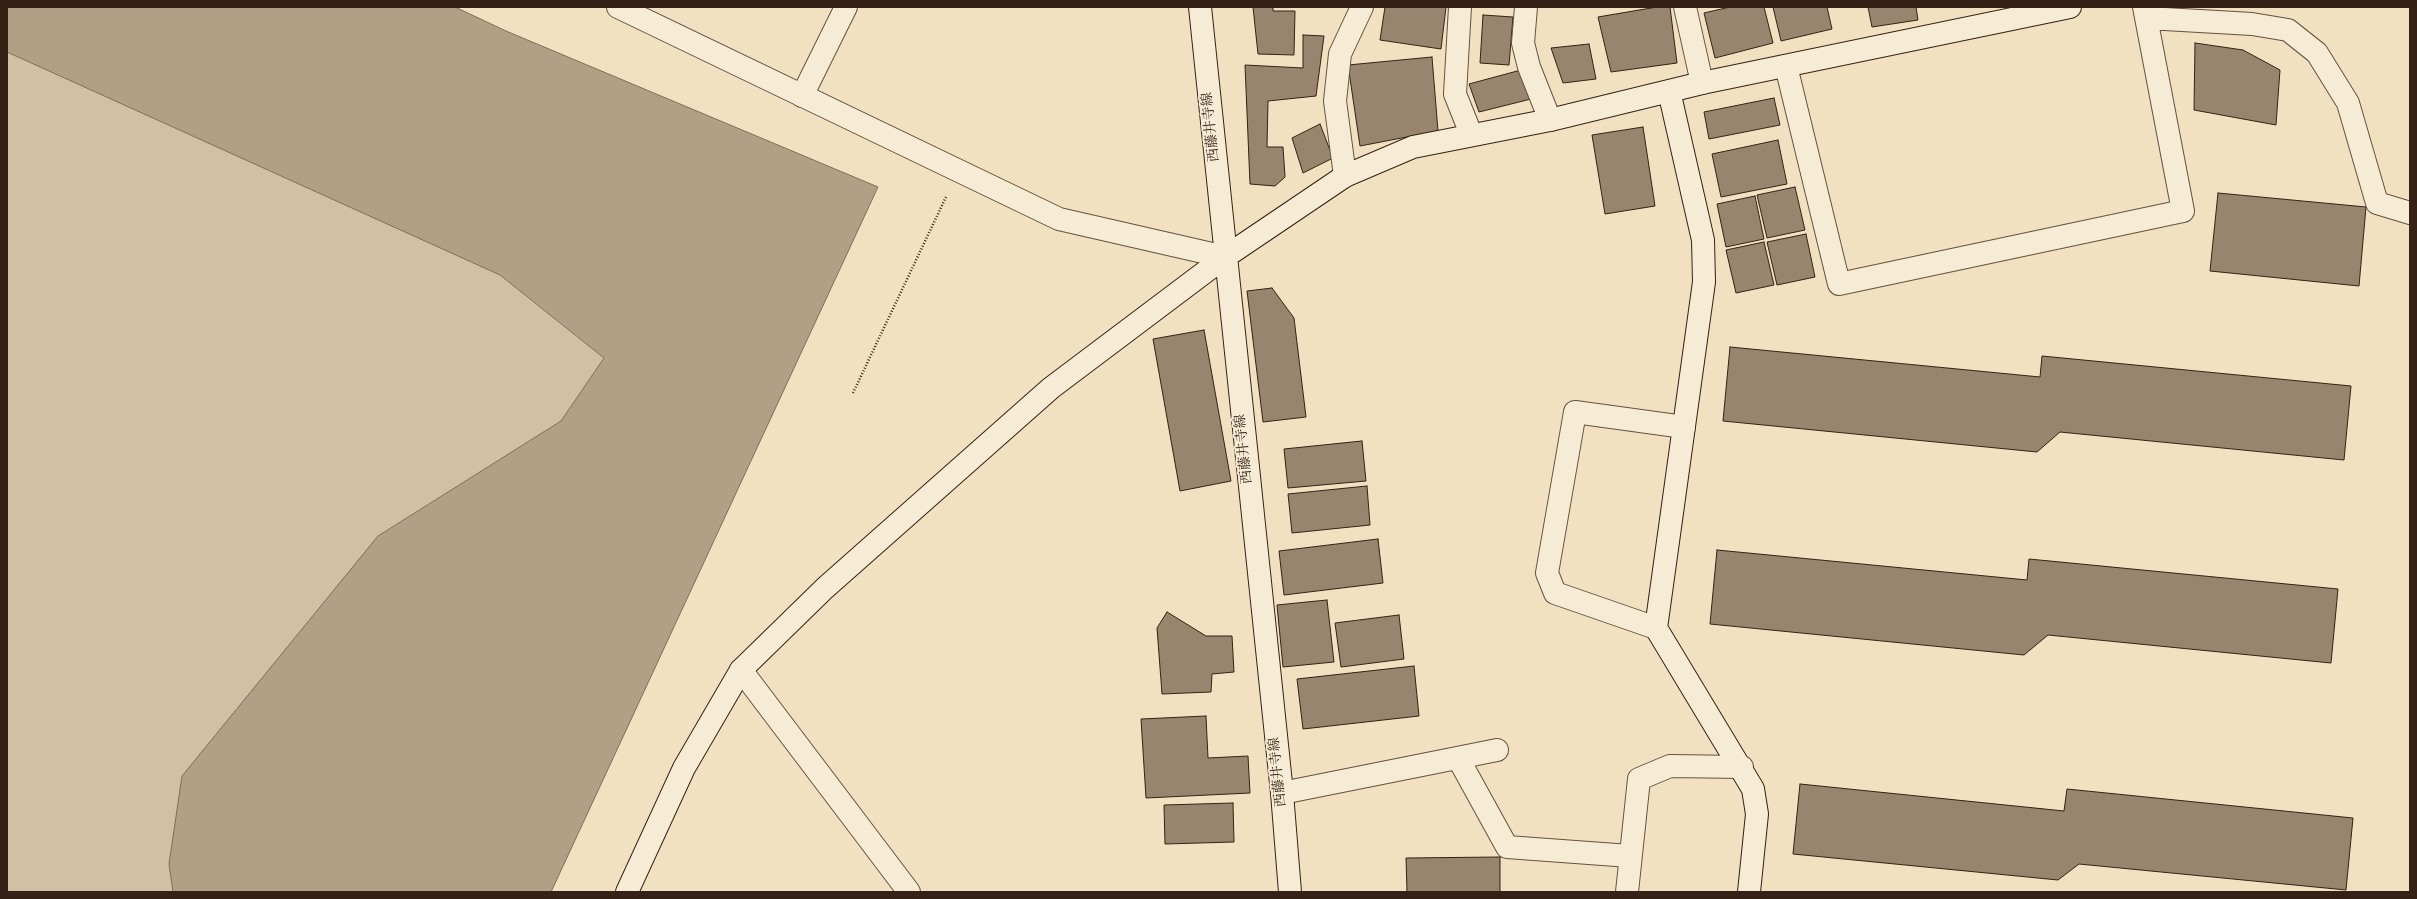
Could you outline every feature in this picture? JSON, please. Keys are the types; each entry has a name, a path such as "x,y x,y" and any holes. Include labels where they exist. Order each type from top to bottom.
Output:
{"street":[{"path":"802,96 846,7"},
{"name":"西藤井寺線","path":"1200,7 1282,793 1290,892"},
{"path":"1345,176 1335,101 1340,54 1362,7"},
{"path":"1460,7 1455,94 1472,134"},
{"path":"1526,7 1523,43 1529,67 1550,120"},
{"path":"1685,7 1702,83"},
{"path":"627,892 684,768 741,670 825,588 1051,388 1225,257 1345,176 1413,147 1472,134 1550,120 1702,83 2030,12 2070,7"},
{"path":"628,9 802,96 958,172 1059,219 1225,257"},
{"path":"1786,66 1839,284 2183,211 2145,13 2252,24 2288,30 2317,53 2348,103 2377,203 2410,213"},
{"path":"1656,628 1704,282 1703,240 1669,91"},
{"path":"1684,427 1575,412 1547,573 1555,593 1656,628 1742,767 1753,789 1757,814 1749,892"},
{"path":"741,670 904,889"},
{"path":"1282,793 1497,750"},
{"path":"1458,758 1506,847 1630,856"},
{"path":"1627,892 1638,779 1670,766 1742,767"}],"path":[{"path":"853,393 958,172"}],"shaded area":[{"path":"7,7 455,7 506,31 878,187 551,892 173,892 169,864 182,776 378,536 561,421 604,358 500,275 7,52"},
{"path":"7,52 500,275 604,358 561,421 378,536 169,863 173,892 7,892"}],"building":[{"path":"1253,7 1273,7 1273,11 1295,11 1294,55 1258,54"},
{"path":"1385,7 1446,7 1441,49 1380,40"},
{"path":"1657,7 1670,7 1677,63 1611,72 1598,17"},
{"path":"1730,7 1764,7 1773,43 1715,58 1704,13"},
{"path":"1773,7 1827,7 1832,29 1781,41"},
{"path":"1868,7 1916,7 1918,20 1872,27"},
{"path":"1483,15 1513,17 1509,65 1480,63"},
{"path":"1303,35 1324,36 1316,96 1268,101 1267,147 1283,147 1285,177 1275,186 1250,184 1245,65 1303,68"},
{"path":"2195,43 2243,50 2280,70 2276,125 2194,110"},
{"path":"1589,44 1596,79 1563,83 1551,48"},
{"path":"1432,57 1438,131 1360,146 1348,65"},
{"path":"1521,70 1531,99 1479,112 1469,84"},
{"path":"1774,98 1780,125 1709,139 1704,112"},
{"path":"1320,124 1333,158 1303,173 1292,138"},
{"path":"1643,127 1655,206 1605,214 1592,135"},
{"path":"1778,140 1787,184 1721,197 1712,154"},
{"path":"1795,187 1805,230 1767,238 1757,195"},
{"path":"2218,193 2366,207 2359,286 2210,271"},
{"path":"1755,196 1764,239 1726,247 1717,204"},
{"path":"1806,234 1815,277 1777,285 1767,242"},
{"path":"1764,242 1774,285 1736,293 1726,250"},
{"path":"1272,288 1294,318 1306,417 1263,422 1247,291"},
{"path":"1204,330 1231,481 1180,491 1153,339"},
{"path":"1730,347 2040,377 2042,356 2351,386 2344,460 2060,432 2037,452 1723,421"},
{"path":"1362,441 1366,481 1288,488 1284,449"},
{"path":"1367,486 1370,525 1292,533 1288,494"},
{"path":"1378,539 1383,583 1284,595 1279,551"},
{"path":"1717,550 2027,580 2029,559 2338,589 2331,663 2048,635 2024,655 1710,624"},
{"path":"1327,600 1334,662 1283,667 1277,605"},
{"path":"1167,612 1206,636 1232,636 1234,672 1212,674 1211,692 1162,694 1157,628"},
{"path":"1399,615 1404,659 1341,667 1335,623"},
{"path":"1414,666 1419,716 1303,729 1297,679"},
{"path":"1206,716 1208,758 1248,756 1250,793 1146,798 1141,719"},
{"path":"1800,784 2064,811 2067,789 2353,818 2346,890 2079,864 2058,880 1793,854"},
{"path":"1233,803 1234,842 1165,844 1164,805"},
{"path":"1500,857 1500,892 1407,892 1406,858"}]}
